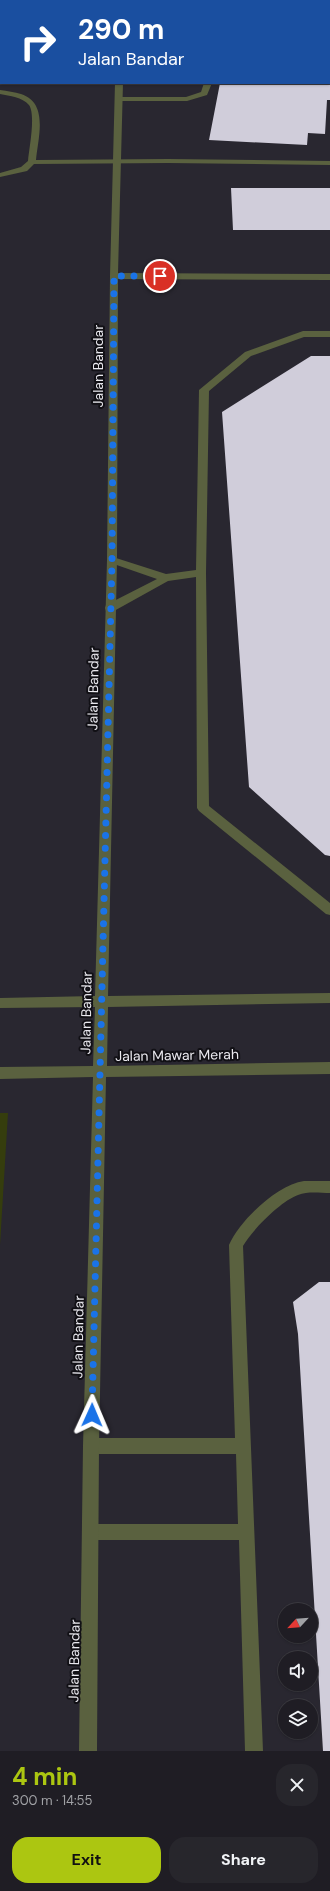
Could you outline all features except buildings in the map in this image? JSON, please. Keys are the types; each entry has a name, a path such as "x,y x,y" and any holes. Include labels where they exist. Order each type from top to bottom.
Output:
{"street":[{"name":"Jalan Bandar","path":"88,1751 91,1446 112,560 114,276 120,99 119,84"},
{"path":"120,99 192,99 204,93 208,84"},
{"path":"0,92 20,96 31,103 36,112 32,162"},
{"path":"0,175 24,169 32,162 168,161 330,163"},
{"path":"114,276 330,277"},
{"path":"330,334 303,334 248,354 204,390 201,573 203,808 330,910"},
{"path":"112,560 166,578"},
{"path":"110,608 166,578 201,573"},
{"path":"0,1002 101,1002 330,998"},
{"name":"Jalan Mawar Merah","path":"0,1073 100,1073 330,1068"},
{"path":"254,1751 236,1245 245,1230 291,1190 306,1187 330,1187"},
{"path":"91,1446 243,1446"},
{"path":"90,1532 246,1532"}],"green space":[{"path":"0,1113 8,1113 0,1245"}],"route":[{"path":"92,1415 112,560 114,276 160,276"}]}
